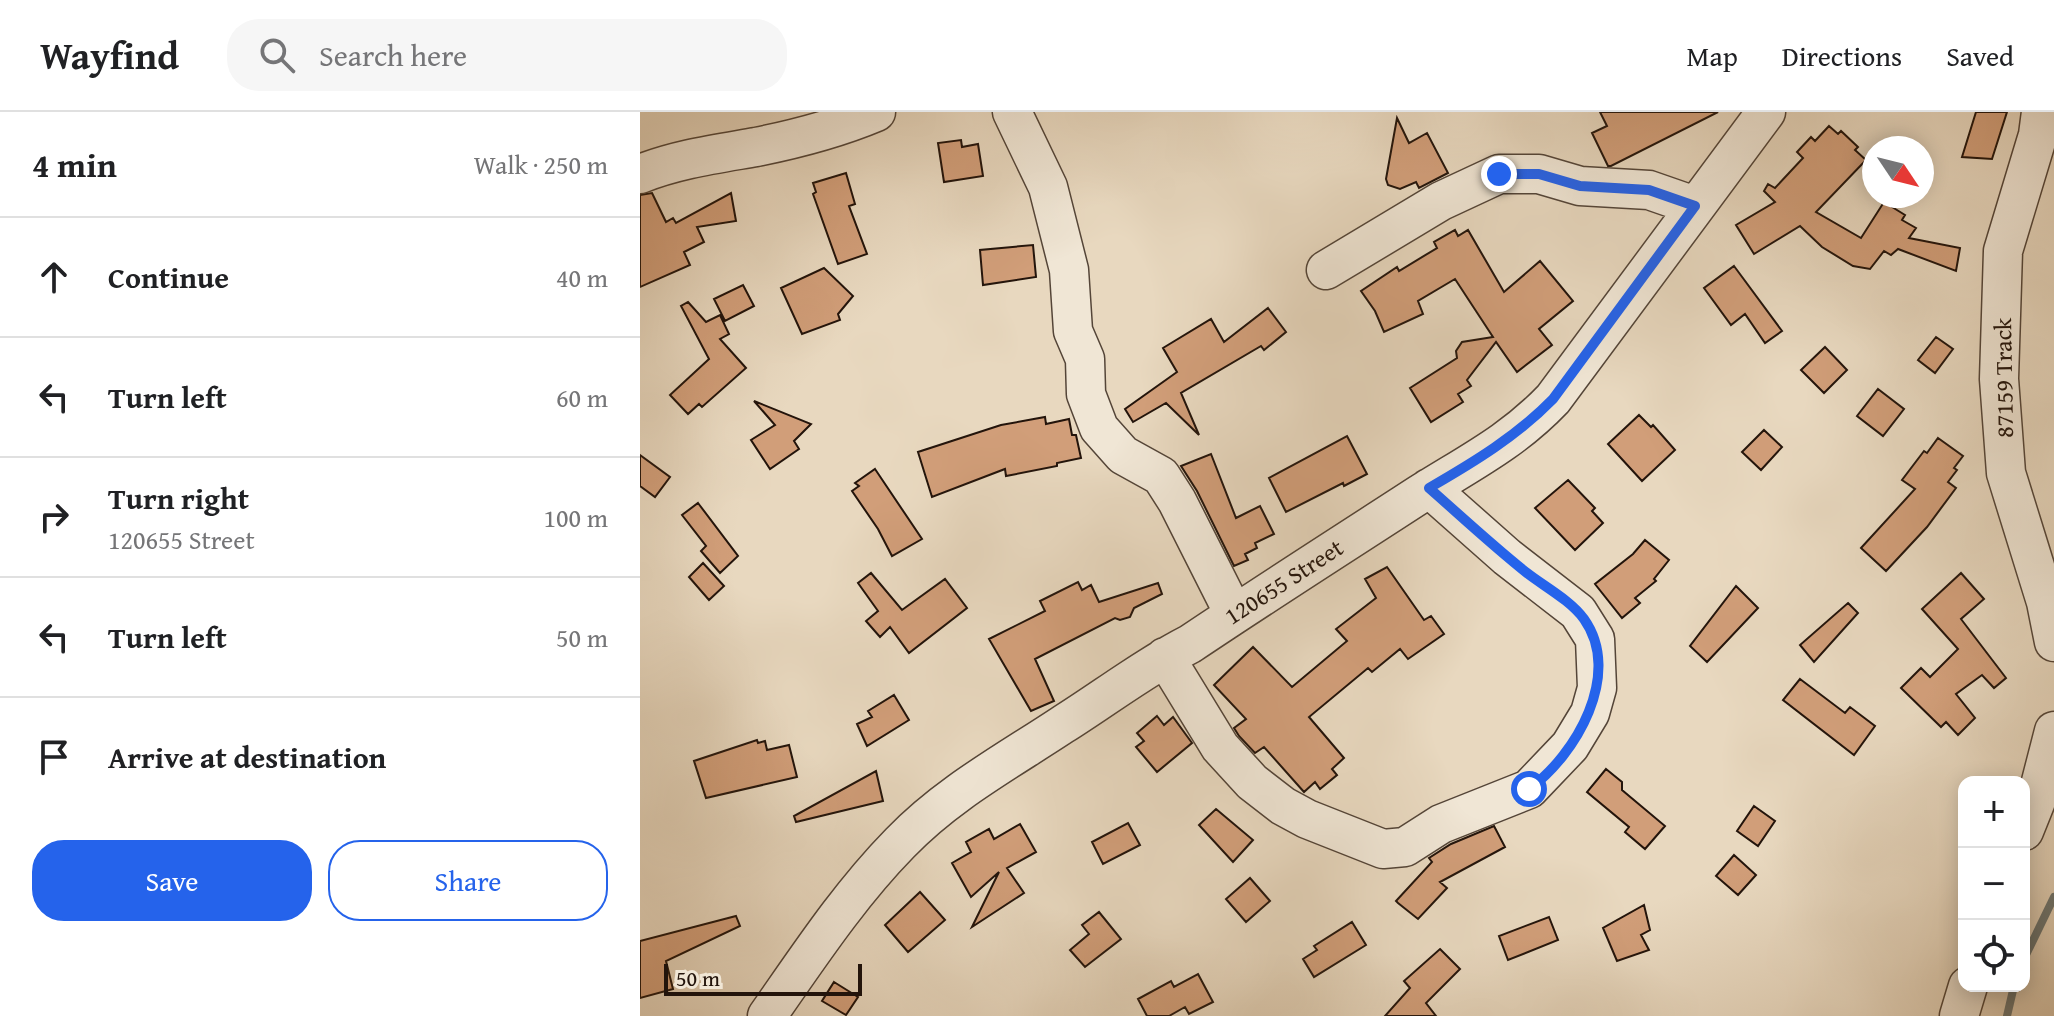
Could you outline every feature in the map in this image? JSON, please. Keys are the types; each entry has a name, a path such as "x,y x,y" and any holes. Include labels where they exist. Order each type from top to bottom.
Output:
{"street":[{"path":"640,174 694,157 758,146 852,122 876,112"},
{"path":"1012,112 1048,187 1069,270 1073,331 1085,359 1086,394 1099,428 1123,455 1161,476 1177,501 1234,614"},
{"name":"120655 Street","path":"767,1016 835,919 902,840 943,805 991,769 1429,488 1482,458 1532,420 1553,399 1766,112"},
{"name":"87159 Track","path":"2041,112 2038,135 2003,251 1999,379 2006,473 2046,602 2054,642"},
{"path":"1326,270 1441,201 1499,174 1539,174 1580,186 1649,190 1695,206"},
{"path":"1165,657 1220,747 1232,764 1252,782 1283,806 1307,819 1383,849 1405,847 1441,824 1529,789 1570,746 1590,713 1598,679 1595,639 1578,612 1507,557 1429,488"},
{"path":"2030,816 2054,731"},
{"path":"1959,1016 1966,992"}],"building":[{"path":"1600,112 1718,112 1608,166 1592,133 1607,126"},
{"path":"1976,112 2007,112 1992,159 1962,157"},
{"path":"1397,118 1409,143 1427,133 1448,173 1419,188 1416,182 1400,189 1388,185 1386,179"},
{"path":"1829,126 1838,134 1841,131 1858,147 1855,150 1862,156 1862,164 1816,212 1861,238 1880,208 1894,208 1905,215 1902,220 1916,228 1909,238 1960,248 1956,271 1898,249 1891,255 1884,251 1870,269 1853,266 1822,247 1800,226 1754,254 1736,225 1775,202 1764,191 1768,184 1775,188 1803,158 1797,152 1811,137 1815,141"},
{"path":"961,140 962,147 978,144 983,176 944,182 938,143"},
{"path":"846,173 855,204 849,206 867,254 838,264 813,194 816,192 813,183"},
{"path":"652,193 666,222 673,218 676,223 731,193 736,221 697,227 704,242 684,252 690,265 640,287 640,195"},
{"path":"1455,230 1458,236 1468,230 1504,292 1540,261 1573,301 1539,329 1552,345 1517,372 1496,342 1467,380 1471,386 1458,394 1463,402 1431,422 1410,388 1457,358 1456,351 1462,342 1493,337 1455,279 1418,301 1423,314 1384,332 1375,311 1361,291 1397,267 1399,271 1437,248 1434,242"},
{"path":"1033,245 1036,277 983,285 980,250"},
{"path":"1734,266 1782,331 1765,343 1745,314 1731,325 1704,288"},
{"path":"824,268 853,296 838,314 840,320 802,334 781,288"},
{"path":"743,285 754,306 725,321 714,299"},
{"path":"688,302 706,322 720,315 729,334 720,339 746,368 702,407 699,404 688,414 670,395 709,359 681,306"},
{"path":"1268,308 1286,332 1264,350 1261,346 1181,393 1199,435 1166,403 1133,422 1125,409 1177,372 1163,348 1211,319 1224,342"},
{"path":"1936,337 1953,349 1935,373 1918,360"},
{"path":"1825,347 1847,370 1824,393 1801,370"},
{"path":"1878,389 1904,409 1883,436 1857,416"},
{"path":"754,401 811,424 794,441 799,449 770,469 751,440 775,425"},
{"path":"1639,415 1651,427 1653,425 1675,450 1642,481 1608,444"},
{"path":"1045,417 1046,424 1069,419 1081,458 1006,476 1005,469 932,497 918,452 1001,425"},
{"path":"1764,430 1782,447 1761,470 1742,452"},
{"path":"1347,436 1367,474 1286,512 1269,478"},
{"path":"1938,438 1963,456 1948,482 1956,488 1927,527 1886,571 1861,548 1915,489 1902,480"},
{"path":"1211,454 1236,518 1260,506 1274,534 1255,543 1257,548 1245,554 1248,560 1234,566 1197,491 1181,466"},
{"path":"640,455 670,477 655,497 640,486"},
{"path":"875,469 922,539 892,556 852,491 859,486 855,483"},
{"path":"1568,480 1595,508 1592,511 1603,523 1575,550 1535,508"},
{"path":"698,503 738,556 720,573 701,551 706,546 682,515"},
{"path":"1645,540 1669,560 1654,579 1656,581 1635,598 1640,603 1622,618 1595,584 1633,554"},
{"path":"703,563 724,586 709,600 689,577"},
{"path":"1387,567 1424,620 1431,616 1444,634 1408,659 1400,649 1372,672 1368,668 1309,717 1344,758 1332,769 1337,775 1320,789 1315,782 1304,792 1264,747 1255,753 1239,736 1234,728 1246,719 1214,685 1253,647 1292,687 1347,641 1336,629 1376,598 1365,579"},
{"path":"871,573 902,610 945,579 967,608 909,653 890,627 880,637 866,621 878,611 858,583"},
{"path":"1961,573 1984,599 1961,619 2006,678 1994,688 1982,675 1956,694 1975,718 1958,735 1946,722 1941,727 1901,688 1921,668 1930,677 1958,649 1922,609"},
{"path":"1078,582 1082,590 1091,585 1099,602 1158,583 1162,594 1134,608 1130,617 1115,618 1035,659 1054,701 1031,711 989,639 1045,611 1040,601"},
{"path":"1736,586 1758,608 1707,662 1690,646"},
{"path":"1848,603 1858,613 1814,662 1800,645"},
{"path":"1800,679 1845,713 1850,707 1875,726 1854,755 1783,700"},
{"path":"894,695 909,720 867,746 857,724 872,717 868,711"},
{"path":"1157,716 1164,725 1173,717 1192,743 1157,772 1136,747 1144,741 1137,733"},
{"path":"757,740 758,743 765,741 767,750 789,745 797,777 706,798 694,761"},
{"path":"1606,769 1622,782 1622,790 1665,826 1645,849 1625,832 1629,827 1587,792"},
{"path":"876,771 883,801 796,822 794,816"},
{"path":"1754,806 1775,821 1758,846 1737,831"},
{"path":"1216,809 1253,840 1233,862 1199,825"},
{"path":"1128,823 1140,845 1103,864 1092,842"},
{"path":"1020,824 1036,852 1007,868 1024,893 972,927 999,872 971,897 952,863 971,852 966,842 989,829 994,839"},
{"path":"1494,826 1505,847 1440,882 1447,888 1418,919 1396,901 1432,862 1429,858 1451,844"},
{"path":"1734,855 1756,875 1738,895 1716,876"},
{"path":"1250,878 1270,901 1246,922 1226,899"},
{"path":"920,892 945,920 908,952 885,925"},
{"path":"1644,905 1650,930 1641,935 1649,950 1617,961 1603,928"},
{"path":"1099,912 1121,939 1085,967 1070,950 1089,934 1082,925"},
{"path":"736,916 740,926 666,961 673,989 640,998 640,941"},
{"path":"1549,917 1558,940 1508,960 1499,936"},
{"path":"1352,922 1366,945 1314,977 1303,959 1317,950 1314,946"},
{"path":"1440,949 1460,969 1426,1003 1436,1016 1385,1016 1410,988 1404,981"},
{"path":"1198,974 1213,1002 1189,1014 1185,1007 1169,1016 1147,1016 1138,999 1171,981 1174,987"},
{"path":"834,982 858,997 846,1015 822,1001"}],"waterway":[{"path":"2030,947 2054,897"},
{"path":"2007,1016 2013,992"}],"route":[{"path":"1499,174 1539,174 1580,186 1649,190 1695,206 1553,399 1532,420 1482,458 1429,488 1507,557 1578,612 1595,639 1598,679 1590,713 1570,746 1529,789"}]}
